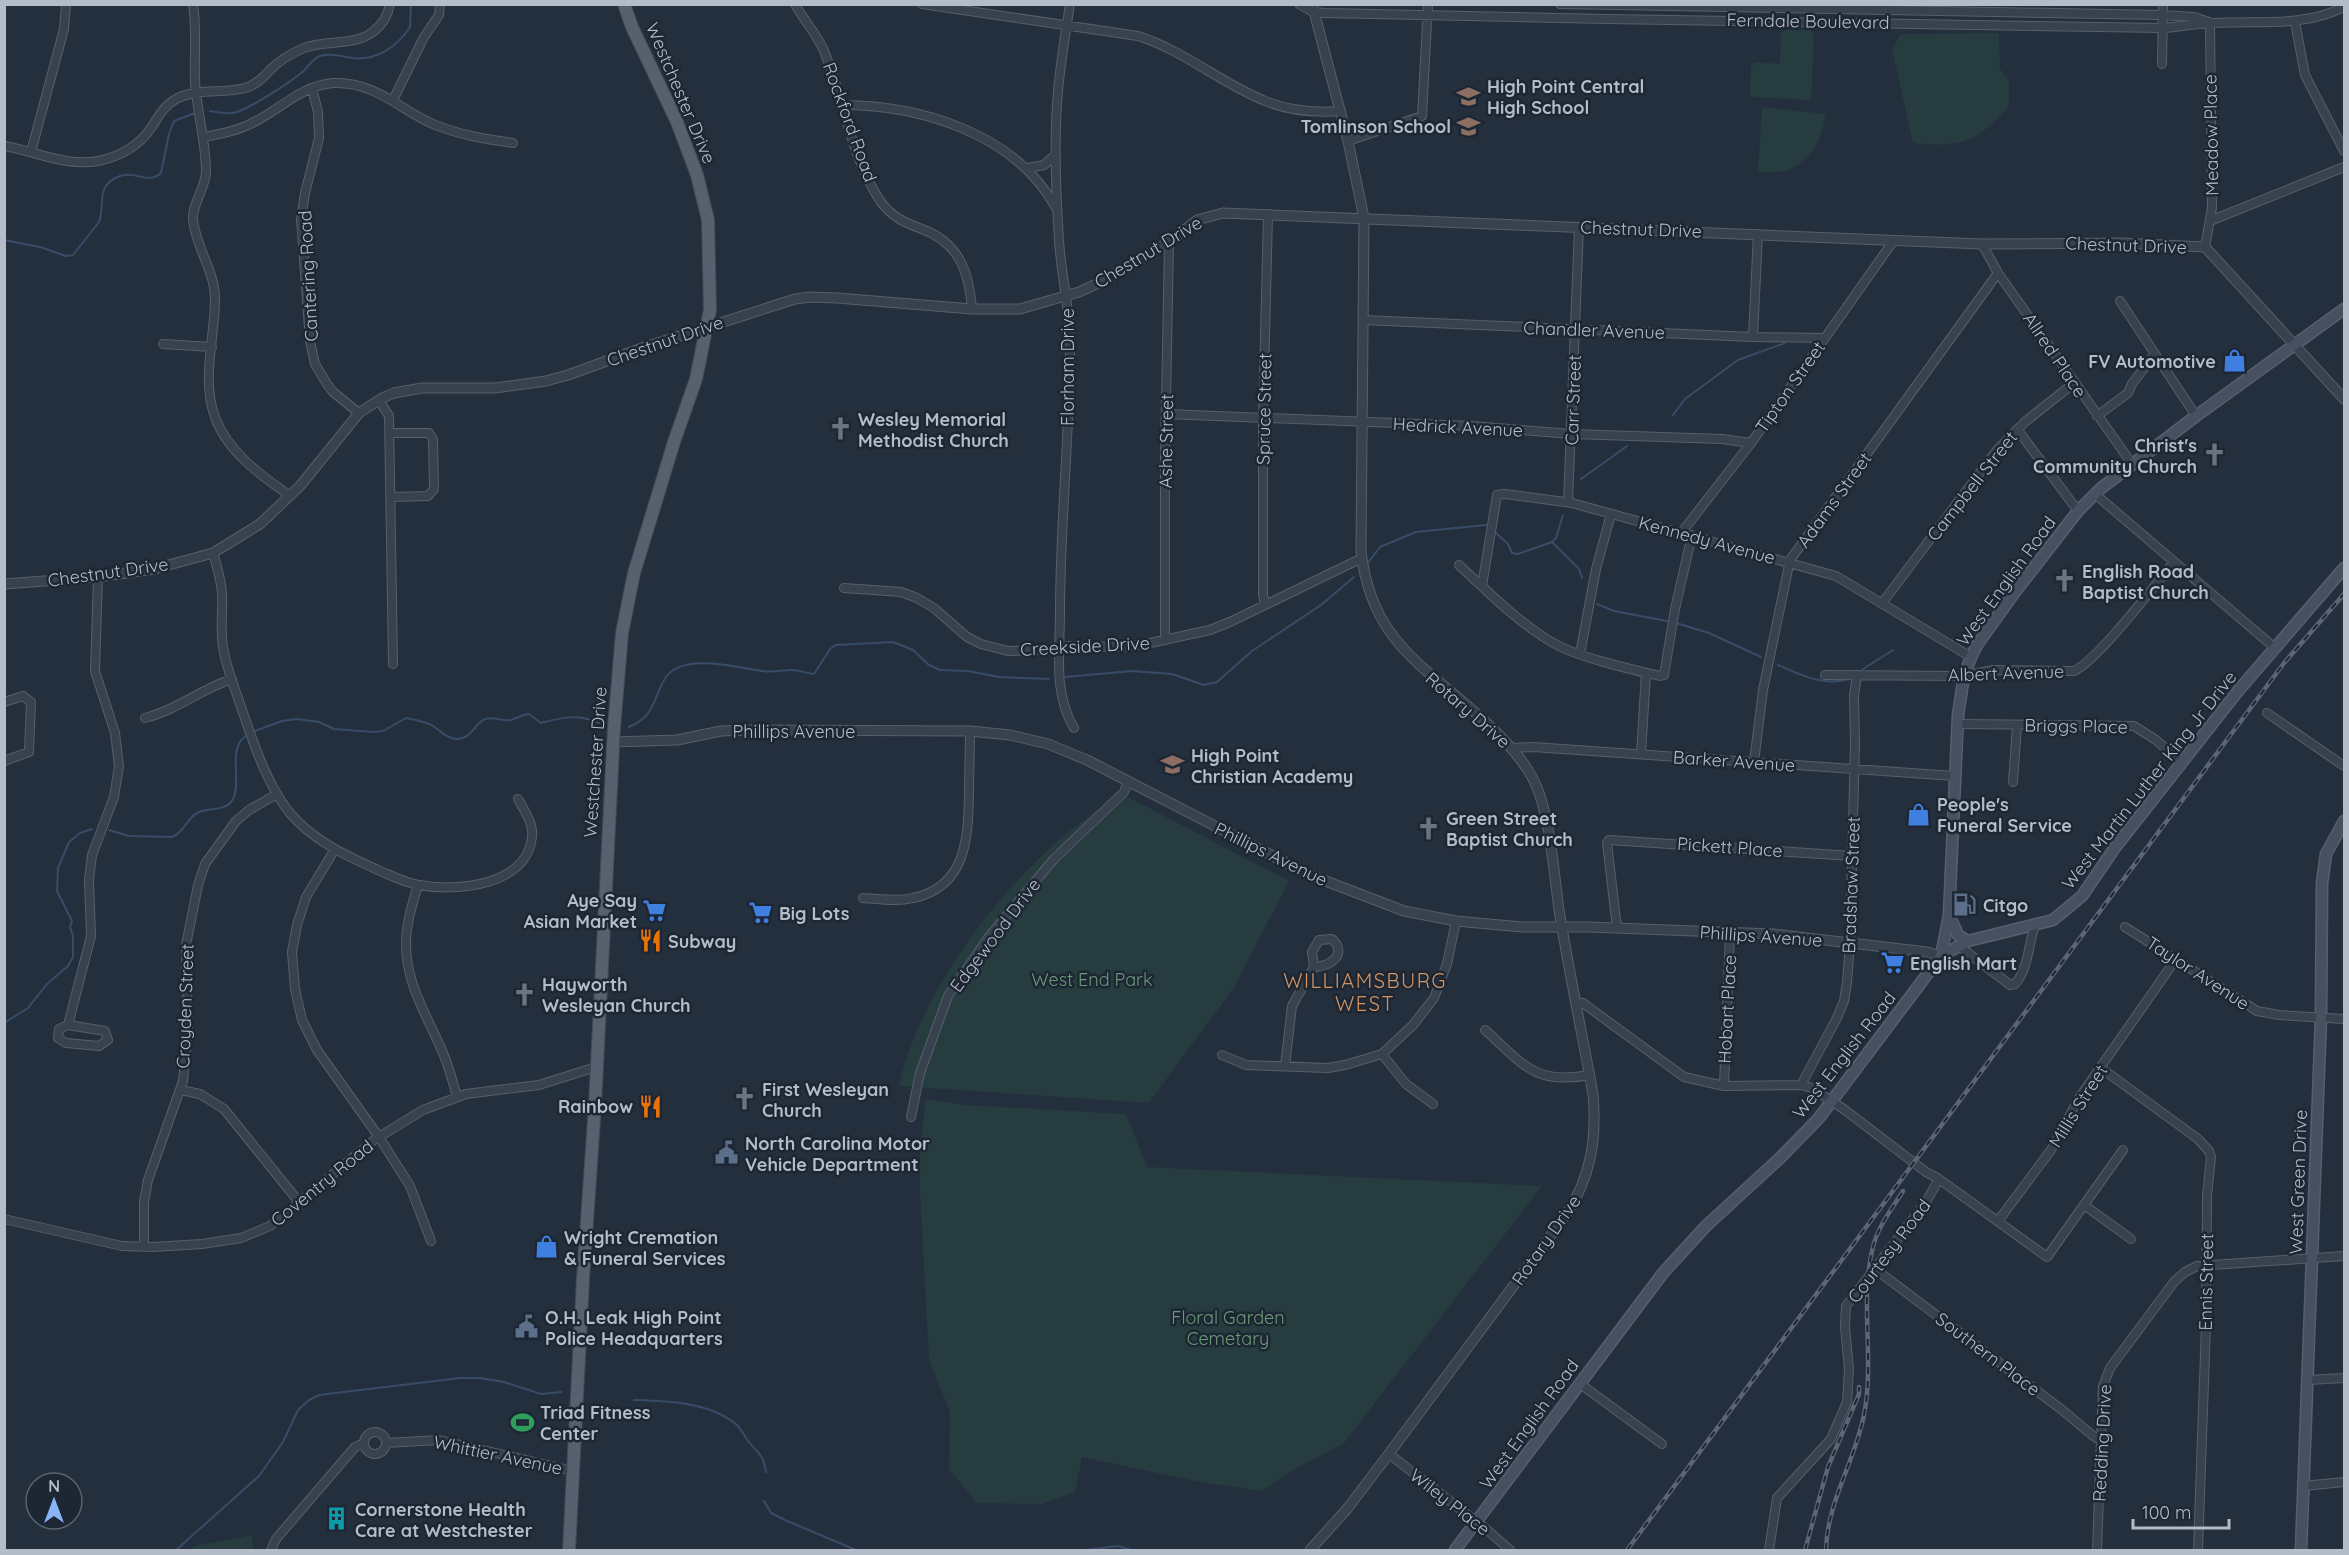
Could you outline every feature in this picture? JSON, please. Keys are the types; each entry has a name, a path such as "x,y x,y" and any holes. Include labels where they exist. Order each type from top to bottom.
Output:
{"main road":[{"name":"Westchester Drive","path":"569,1551 613,742 622,633 634,573 696,379 710,310 708,220 697,175 677,122 632,27 624,4"},
{"name":"West English Road","path":"1455,1551 1663,1273 1706,1226 1798,1140 1832,1102 1941,956 1949,915 1958,724 1964,676 1971,657 2015,592 2078,511 2095,494 2196,416 2344,309"},
{"name":"West Martin Luther King Jr Drive","path":"1941,956 1963,944 2053,920 2082,896 2114,849 2182,763 2275,648 2344,568"},
{"name":"West Green Drive","path":"2301,1551 2321,1017 2322,883 2326,854 2344,821"},
{"path":"1949,915 1963,944"}],"street":[{"path":"31,152 64,29 66,4"},
{"path":"193,4 197,93 204,137 205,177 195,204 193,218 214,291 208,386 211,405 221,431 230,444 261,476 289,495"},
{"path":"4,146 76,162 97,161 114,156 131,148 143,137 158,114 182,96 248,88 260,81 282,60 302,49 312,45 367,36 383,22 390,4"},
{"path":"393,100 424,38 439,15 440,4"},
{"name":"Rockford Road","path":"795,4 825,52 865,172 880,201 899,220 934,235 954,251 968,277 972,309"},
{"path":"922,4 1138,36 1159,43 1248,93 1276,105 1307,111 1341,111"},
{"name":"Florham Drive","path":"1070,4 1057,102 1055,155 1059,244 1067,296 1070,352 1069,420 1063,494 1061,695 1067,717 1074,728"},
{"name":"Ferndale Boulevard","path":"1299,4 1312,8 1429,15 1608,20 1817,21 2163,28 2210,22 2295,22 2344,7"},
{"path":"1348,141 1422,116 1428,4"},
{"name":"Ferndale Boulevard","path":"1560,4 2162,15 2194,17 2210,22"},
{"path":"2162,64 2163,4"},
{"path":"1817,21 1818,7"},
{"name":"Rotary Drive","path":"1310,1551 1347,1509 1389,1454 1566,1215 1582,1188 1591,1160 1595,1132 1593,1094 1578,1004 1562,928 1541,801 1535,782 1512,748 1480,716 1433,679 1402,648 1389,632 1371,597 1362,558 1364,218 1341,111 1312,8"},
{"name":"Meadow Place","path":"2205,248 2212,208 2210,22"},
{"path":"2295,22 2305,75 2344,151"},
{"path":"204,137 228,133 248,126 292,97 312,88 335,83 352,84 373,90 432,124 473,138 513,142"},
{"name":"Cantering Road","path":"312,88 318,112 319,138 301,219 310,341 315,364 327,384 359,414"},
{"path":"841,105 895,108 935,119 984,139 1026,168 1057,209"},
{"path":"1026,168 1044,165 1055,155"},
{"path":"2210,221 2344,166"},
{"name":"Chestnut Drive","path":"4,584 98,577 154,569 213,553 260,524 300,486 359,414 379,400 407,389 495,388 546,381 780,302 810,297 972,309 1020,309 1067,296 1127,269 1170,242 1188,225 1223,213 1982,244 2121,243 2205,248 2344,399"},
{"name":"Spruce Street","path":"1265,604 1262,586 1263,419 1268,214"},
{"name":"Carr Street","path":"1568,502 1579,226"},
{"path":"1753,337 1758,234"},
{"name":"Tipton Street","path":"1682,532 1751,443 1894,240"},
{"name":"Ashe Street","path":"1166,640 1164,633 1166,414 1170,242"},
{"name":"Allred Place","path":"1982,244 1998,273 2132,464"},
{"name":"Adams Street","path":"1754,762 1763,690 1789,562 1998,273"},
{"path":"2120,301 2196,416"},
{"name":"Chandler Avenue","path":"1363,320 1824,338"},
{"path":"163,345 212,348"},
{"path":"2097,416 2128,393 2154,355"},
{"name":"Campbell Street","path":"1883,602 1982,469 2018,429 2074,383"},
{"path":"379,400 389,416 393,664"},
{"name":"Hedrick Avenue","path":"1166,414 1471,426 1572,434 1732,439 1751,443"},
{"path":"2018,429 2078,511"},
{"path":"389,433 429,433 433,439 434,489 428,496 391,497"},
{"name":"Kennedy Avenue","path":"1482,586 1496,498 1499,494 1568,502 1836,576 1883,602 1971,657"},
{"path":"2095,494 2275,648"},
{"path":"1580,654 1596,569 1611,514"},
{"path":"1459,565 1545,638 1580,654 1660,676 1664,675 1675,609 1692,535"},
{"path":"213,553 222,592 223,648 232,679 262,763 277,794 305,828 335,849 356,860 418,885 448,888 470,887 502,877 524,857 533,836 531,823 518,799"},
{"name":"Creekside Drive","path":"844,588 901,592 917,598 934,608 968,637 995,649 1042,650 1068,646 1124,647 1210,630 1362,558"},
{"name":"Albert Avenue","path":"1825,675 1964,676 1993,670 2074,671 2083,667 2174,561"},
{"path":"68,1025 92,936 89,880 92,855 114,797 119,766 115,733 95,671 98,577"},
{"path":"1641,754 1646,673"},
{"name":"Bradshaw Street","path":"1801,1085 1844,1001 1850,943 1854,700 1857,675"},
{"path":"145,718 174,708 218,683 232,679"},
{"path":"4,702 23,696 30,702 29,752 4,761"},
{"path":"2267,713 2344,766"},
{"name":"Briggs Place","path":"1958,724 2134,726 2156,740 2182,763"},
{"path":"2013,782 2017,725"},
{"name":"Phillips Avenue","path":"613,742 677,740 721,731 750,729 970,731 1010,735 1048,744 1087,760 1310,875 1404,911 1456,921 1522,927 1773,934 1927,952 1941,956"},
{"path":"863,898 900,900 915,898 942,885 956,869 964,853 968,829 970,731"},
{"name":"Barker Avenue","path":"1512,748 1533,747 1956,776"},
{"name":"Edgewood Drive","path":"911,1117 921,1073 948,996 988,938 1053,860 1124,792 1128,782"},
{"name":"Croyden Street","path":"144,1246 144,1202 148,1180 181,1089 188,1032 186,945 198,885 205,864 236,820 277,794"},
{"name":"Pickett Place","path":"1617,928 1606,843 1609,840 1852,856"},
{"path":"335,849 306,897 297,925 292,952 295,989 302,1020 317,1050 379,1137 410,1186 431,1241"},
{"path":"418,885 409,917 406,945 412,984 417,1000 442,1052 457,1097"},
{"path":"1222,1055 1246,1065 1328,1068 1382,1054 1413,1025 1434,998 1444,973 1456,921"},
{"path":"1963,944 2010,985 2015,984 2025,967 2035,925"},
{"name":"Taylor Avenue","path":"2125,927 2257,1011 2279,1015 2344,1019"},
{"name":"Hobart Place","path":"1724,1086 1731,932"},
{"name":"Millis Street","path":"1998,1221 2051,1150 2079,1098 2175,959"},
{"path":"1286,1066 1292,1006 1314,967"},
{"path":"1578,1004 1591,1009 1684,1077 1724,1086 1801,1085 1812,1088 2047,1257 2123,1150"},
{"path":"68,1025 105,1031 108,1040 99,1047 66,1043 58,1038 58,1034 59,1029 68,1025"},
{"path":"1485,1030 1526,1066 1541,1075 1557,1079 1590,1076"},
{"path":"1382,1054 1406,1084 1433,1104"},
{"name":"Coventry Road","path":"4,1219 98,1242 144,1246 202,1244 241,1238 270,1226 379,1137 423,1110 457,1097 539,1085 596,1067"},
{"name":"Ennis Street","path":"2101,1068 2198,1139 2209,1151 2211,1164 2207,1196 2198,1551"},
{"path":"181,1089 200,1094 224,1109 299,1202"},
{"name":"Courtesy Road","path":"1769,1551 1777,1498 1831,1439 1842,1418 1849,1388 1850,1369 1845,1327 1846,1306 1926,1202 1940,1179"},
{"path":"2084,1205 2131,1239"},
{"name":"Redding Drive","path":"2097,1551 2103,1386 2110,1368 2180,1276 2197,1266 2344,1256"},
{"name":"Southern Place","path":"1875,1269 2100,1440"},
{"path":"2309,1380 2344,1378"},
{"path":"1579,1383 1662,1444"},
{"path":"271,1551 276,1539 355,1447 364,1443 367,1436 377,1433 383,1436 386,1443 384,1450 375,1455 368,1452 364,1443"},
{"name":"Whittier Avenue","path":"386,1443 439,1440 573,1471"},
{"name":"Wiley Place","path":"1389,1454 1477,1522 1510,1551"},
{"path":"2303,1486 2344,1482"}],"green space":[{"path":"1785,30 1810,30 1814,35 1811,100 1750,97 1751,66 1755,62 1780,64 1781,33"},
{"path":"1999,33 2000,69 2009,81 2009,106 1987,128 1967,140 1944,144 1913,143 1892,49 1901,34"},
{"path":"1762,107 1826,114 1819,140 1804,161 1784,171 1758,173"},
{"name":"West End Park","path":"1115,796 1126,796 1289,881 1235,986 1149,1103 899,1086 921,1021 938,988 980,926 1027,870 1051,847"},
{"name":"Floral Garden Cemetary","path":"926,1099 965,1105 1126,1114 1147,1167 1542,1186 1344,1443 1293,1470 1262,1491 1195,1481 1082,1457 1075,1492 1042,1504 977,1503 949,1469 950,1412 929,1360 920,1191 920,1148"},
{"path":"252,1535 253,1550 188,1550 195,1546"}],"waterway":[{"path":"210,111 224,113 240,111 303,72 320,56 361,58 385,51 399,41 410,27 411,4"},
{"path":"4,240 40,247 66,256 73,255 99,222 102,196 107,185 120,176 151,178 161,173 174,121 195,113"},
{"path":"1673,415 1685,399 1738,360 1785,343"},
{"path":"1581,479 1627,446"},
{"path":"1495,532 1508,544 1512,553 1518,554 1552,542 1556,538 1563,515"},
{"path":"1367,564 1380,547 1416,532 1486,525"},
{"path":"1552,542 1579,569 1582,578"},
{"path":"1065,677 1132,671 1172,674 1204,685 1217,682 1252,651 1321,605 1354,577"},
{"path":"1597,604 1614,611 1667,621"},
{"path":"1676,623 1709,633 1761,657"},
{"path":"629,727 645,717 666,677 674,669 698,663 767,672 794,670 814,674 830,649 836,645 893,642 913,650 929,665 940,670 968,671 999,677 1049,679"},
{"path":"1863,669 1893,650"},
{"path":"1778,665 1821,680 1847,679"},
{"path":"255,731 282,721 297,719 319,722 334,729 374,732 383,731 406,718 427,723 447,736 457,739 469,735 483,720 490,718 511,720 529,714 541,723 571,717 585,718 599,723"},
{"path":"109,830 129,836 172,837 180,832 195,814 227,806 235,792 237,748 246,736"},
{"path":"4,1023 28,1008 47,984 68,966 73,957 73,936 70,927 72,921 57,891 58,868 69,842 80,833 92,829"},
{"path":"176,1550 259,1476 283,1442 298,1410 319,1395 460,1378 480,1378 504,1382 541,1394 561,1392"},
{"path":"634,1400 688,1404 726,1417 739,1427 760,1455 766,1472"},
{"path":"764,1501 771,1513 856,1550"},
{"path":"1086,1550 1118,1546 1132,1550"}],"railway":[{"path":"1627,1550 2284,663 2344,594"},
{"path":"1826,1550 1831,1515 1864,1415 1868,1373 1867,1288 1873,1247 1882,1225 1903,1191"},
{"path":"1805,1550 1828,1467 1859,1394 1859,1387"}],"place":[{"name":"High Point Central High School","path":"1469,96"},
{"name":"Tomlinson School","path":"1469,126"},
{"name":"FV Automotive","path":"2234,361"},
{"name":"Wesley Memorial Methodist Church","path":"840,429"},
{"name":"Christ's Community Church","path":"2215,455"},
{"name":"English Road Baptist Church","path":"2064,581"},
{"name":"High Point Christian Academy","path":"1173,765"},
{"name":"People's Funeral Service","path":"1919,814"},
{"name":"Green Street Baptist Church","path":"1428,828"},
{"name":"Citgo","path":"1965,905"},
{"name":"Aye Say Asian Market","path":"655,910"},
{"name":"Big Lots","path":"761,913"},
{"name":"Subway","path":"650,941"},
{"name":"English Mart","path":"1892,963"},
{"name":"Hayworth Wesleyan Church","path":"524,994"},
{"name":"First Wesleyan Church","path":"744,1099"},
{"name":"Rainbow","path":"651,1106"},
{"name":"North Carolina Motor Vehicle Department","path":"727,1153"},
{"name":"Wright Cremation & Funeral Services","path":"546,1247"},
{"name":"O.H. Leak High Point Police Headquarters","path":"527,1327"},
{"name":"Triad Fitness Center","path":"522,1422"},
{"name":"Cornerstone Health Care at Westchester","path":"337,1519"}],"district":[{"name":"WILLIAMSBURG WEST","path":"1365,992"}]}
